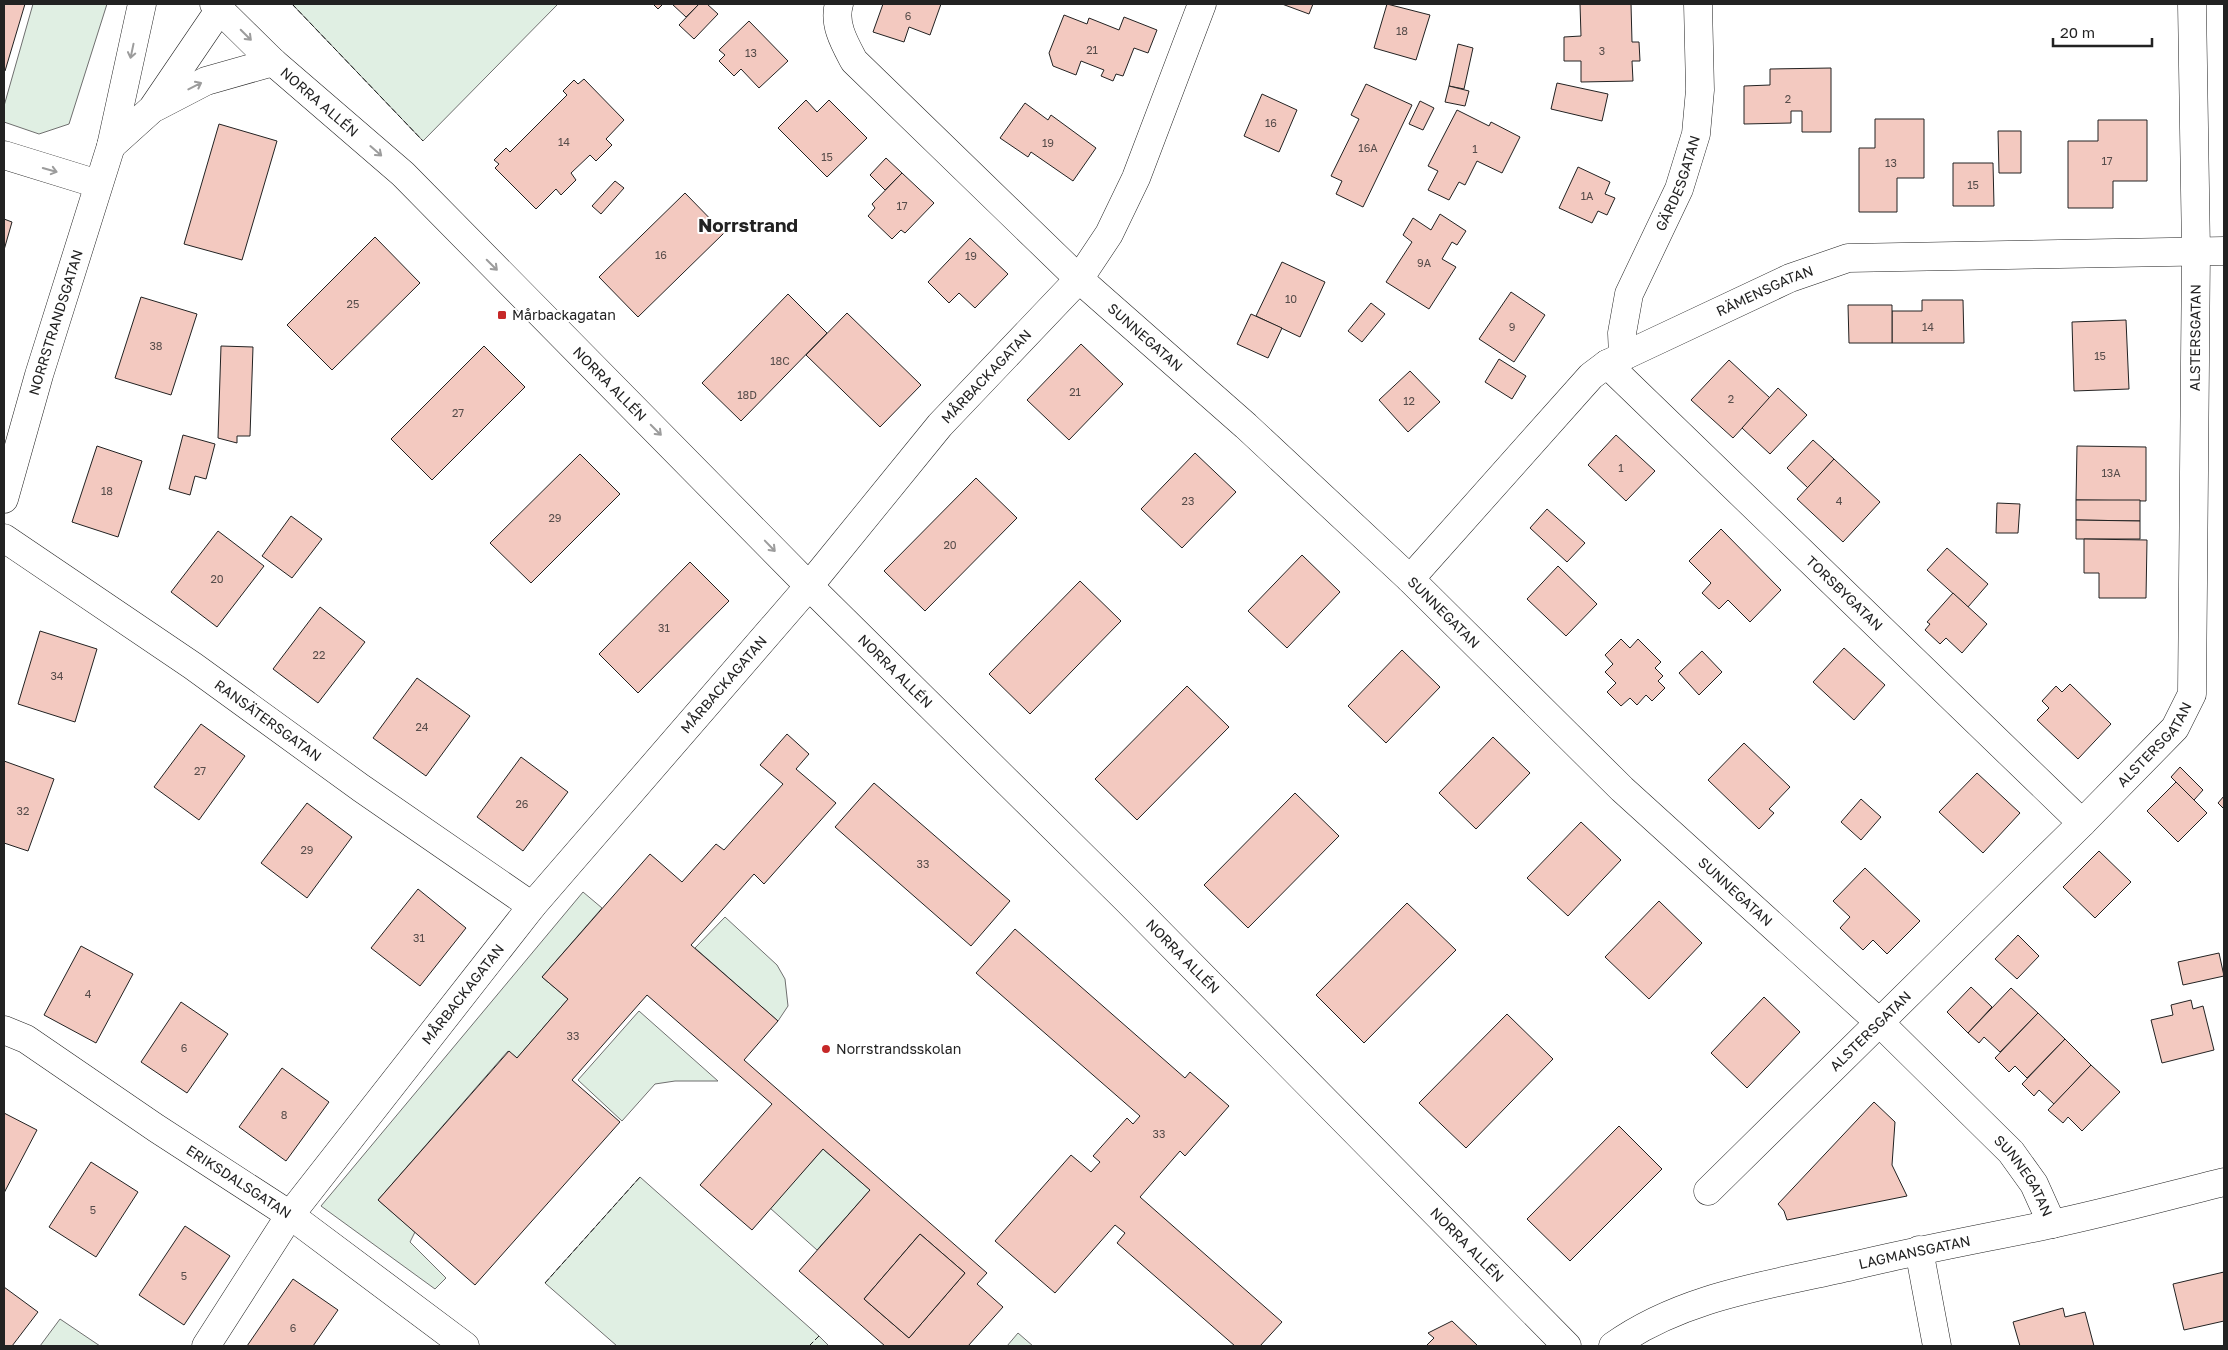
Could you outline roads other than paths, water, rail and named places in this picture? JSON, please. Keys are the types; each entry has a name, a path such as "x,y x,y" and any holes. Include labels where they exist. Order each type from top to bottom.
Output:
{"street":[{"name":"NORRSTRANDSGATAN","path":"4,499 38,374 111,146 142,4"},
{"name":"SUNNEGATAN","path":"838,4 836,11 842,38 854,61 1079,279 1246,426 1410,580 1622,789 1880,1023 2011,1152 2034,1184 2052,1224"},
{"name":"MÅRBACKAGATAN","path":"206,1346 290,1214 532,906 809,586 940,425 1079,279 1109,234 1136,178 1202,4"},
{"name":"GÄRDESGATAN","path":"1615,360 1629,294 1679,189 1696,134 1700,90 1698,4"},
{"name":"ALSTERSGATAN","path":"1708,1191 2082,823 2174,728 2192,694 2196,251 2192,4"},
{"name":"NORRSTRANDSGATAN","path":"152,109 217,6"},
{"name":"NORRA ALLÉN","path":"217,6 273,62 403,174 809,586 1127,900 1567,1346"},
{"name":"NORRSTRANDSGATAN","path":"111,146 152,109 206,81 273,62"},
{"path":"4,155 98,184"},
{"name":"RÄMENSGATAN","path":"1410,580 1591,376 1615,360 1790,278 1848,258 2224,251"},
{"name":"TORSBYGATAN","path":"1615,360 2082,823"},
{"name":"RANSÄTERSGATAN","path":"4,538 193,666 361,788 532,906"},
{"name":"ERIKSDALSGATAN","path":"4,1030 26,1039 156,1128 290,1214 465,1346"},
{"name":"LAGMANSGATAN","path":"1614,1346 1629,1335 1677,1311 1718,1297 1919,1250 2052,1224 2224,1182"},
{"path":"1919,1250 1937,1346"}],"place":[{"name":"Mårbackagatan","path":"502,315"},
{"name":"Norrstrandsskolan","path":"826,1049"}],"district":[{"name":"Norrstrand","path":"748,225"}]}
